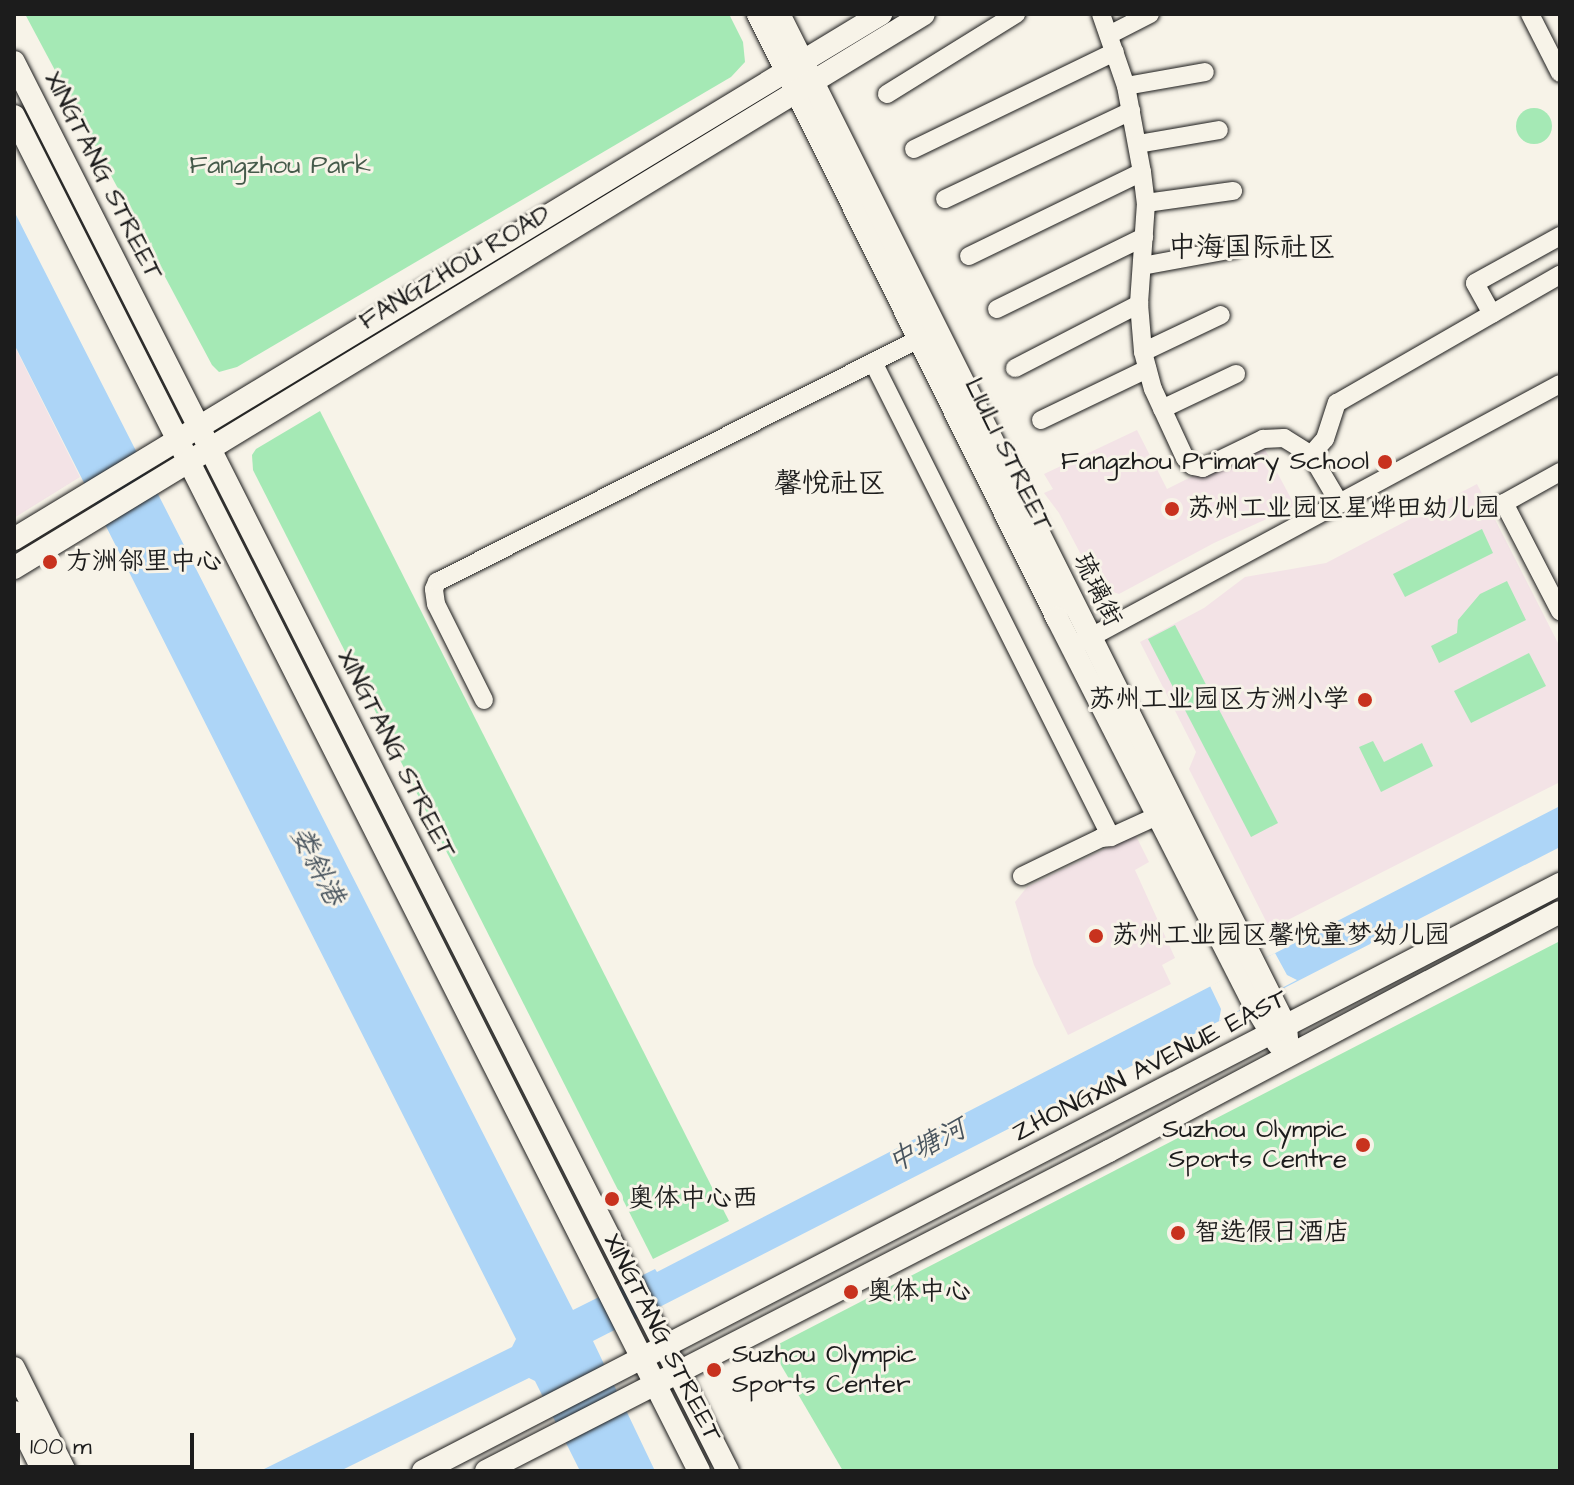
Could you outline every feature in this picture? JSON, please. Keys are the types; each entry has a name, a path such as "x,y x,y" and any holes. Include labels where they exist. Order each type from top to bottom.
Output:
{"main road":[{"path":"758,14 800,76"},
{"path":"779,14 800,76"},
{"name":"FANGZHOU ROAD","path":"14,568 210,451 800,76 881,14"},
{"name":"FANGZHOU ROAD","path":"14,539 800,76 924,14"},
{"name":"XINGTANG STREET","path":"14,62 728,1471"},
{"name":"LIULI STREET","path":"800,76 919,339 1080,643 1155,811 1245,968"},
{"name":"琉璃街","path":"800,76 1080,643 1290,1056"},
{"name":"XINGTANG STREET","path":"14,116 699,1471"},
{"name":"ZHONGXIN AVENUE EAST","path":"423,1471 1560,884"},
{"name":"ZHONGXIN AVENUE EAST","path":"486,1471 1290,1056 1560,912"},
{"path":"14,1368 65,1471"},
{"path":"14,1412 43,1471"}],"street":[{"path":"887,94 1016,14"},
{"path":"1101,14 1126,86 1146,203 1139,304 1145,360 1162,409 1185,458 1198,468 1271,436 1284,438 1311,451 1345,501"},
{"path":"914,149 1112,43 1150,14"},
{"path":"1530,14 1560,73"},
{"path":"1126,86 1205,72"},
{"path":"945,199 1131,111"},
{"path":"1138,144 1219,130"},
{"path":"969,256 1142,172"},
{"path":"1146,203 1233,191"},
{"path":"1492,314 1475,283 1560,236"},
{"path":"997,309 1144,237"},
{"path":"1142,266 1234,249"},
{"path":"1311,451 1337,403 1560,275"},
{"path":"1015,368 1139,304"},
{"path":"1041,420 1221,315"},
{"path":"484,700 436,604 434,589 437,582 919,339"},
{"path":"873,362 1106,834"},
{"path":"1162,409 1236,374"},
{"path":"1080,643 1560,384"},
{"path":"1560,472 1504,503 1560,611"},
{"path":"1022,876 1155,811"}],"shaded area":[{"name":"方洲邻里中心","path":"14,348 80,477 14,518"},
{"name":"苏州工业园区星烨田幼儿园","path":"1137,430 1167,489 1261,442 1295,506 1214,543 1119,594 1098,587 1059,513 1044,493 1053,489 1044,474"},
{"name":"苏州工业园区方洲小学","path":"1477,484 1560,647 1560,782 1270,929 1189,769 1196,752 1140,642 1204,608 1245,577 1326,563"},
{"name":"苏州工业园区馨悦童梦幼儿园","path":"1135,834 1149,862 1135,870 1175,958 1162,965 1171,984 1068,1035 1034,965 1015,902 1027,887"}],"green space":[{"name":"Fangzhou Park","path":"25,14 729,14 743,42 745,62 731,77 237,367 219,372 212,365"},
{"path":"1534,108 1547,113 1552,126 1547,139 1534,144 1521,139 1516,126 1521,113"},
{"path":"320,411 729,1221 653,1259 253,470 252,455 256,449"},
{"path":"1482,529 1493,553 1405,597 1393,574"},
{"path":"1507,581 1526,620 1439,663 1431,646 1457,633 1458,620 1480,594"},
{"path":"1175,625 1278,823 1251,837 1148,639"},
{"path":"1529,653 1546,686 1471,723 1454,691"},
{"path":"1373,741 1384,762 1422,743 1433,766 1381,792 1359,747"},
{"name":"Suzhou Olympic Sports Centre","path":"1560,941 1560,1471 843,1471 771,1348"}],"water":[{"path":"14,211 573,1310 655,1269 657,1272 1560,806 1560,847 593,1341 655,1471 580,1471 535,1381 529,1378 340,1471 260,1471 512,1347 516,1339 14,344"}],"pier":[{"path":"1275,953 1287,975 1297,980 1219,1021 1221,1009 1210,986"}],"place":[{"name":"Fangzhou Primary School","path":"1385,462"},
{"name":"苏州工业园区星烨田幼儿园","path":"1172,509"},
{"name":"方洲邻里中心","path":"50,562"},
{"name":"苏州工业园区方洲小学","path":"1365,700"},
{"name":"苏州工业园区馨悦童梦幼儿园","path":"1096,936"},
{"name":"Suzhou Olympic Sports Centre","path":"1363,1145"},
{"name":"奥体中心西","path":"612,1199"},
{"name":"智选假日酒店","path":"1178,1233"},
{"name":"奥体中心","path":"851,1292"},
{"name":"Suzhou Olympic Sports Center","path":"714,1370"}],"district":[{"name":"中海国际社区","path":"1252,248"},
{"name":"馨悦社区","path":"830,484"}],"water label":[{"name":"娄斜港","path":"317,866"},
{"name":"中塘河","path":"927,1146"}]}
